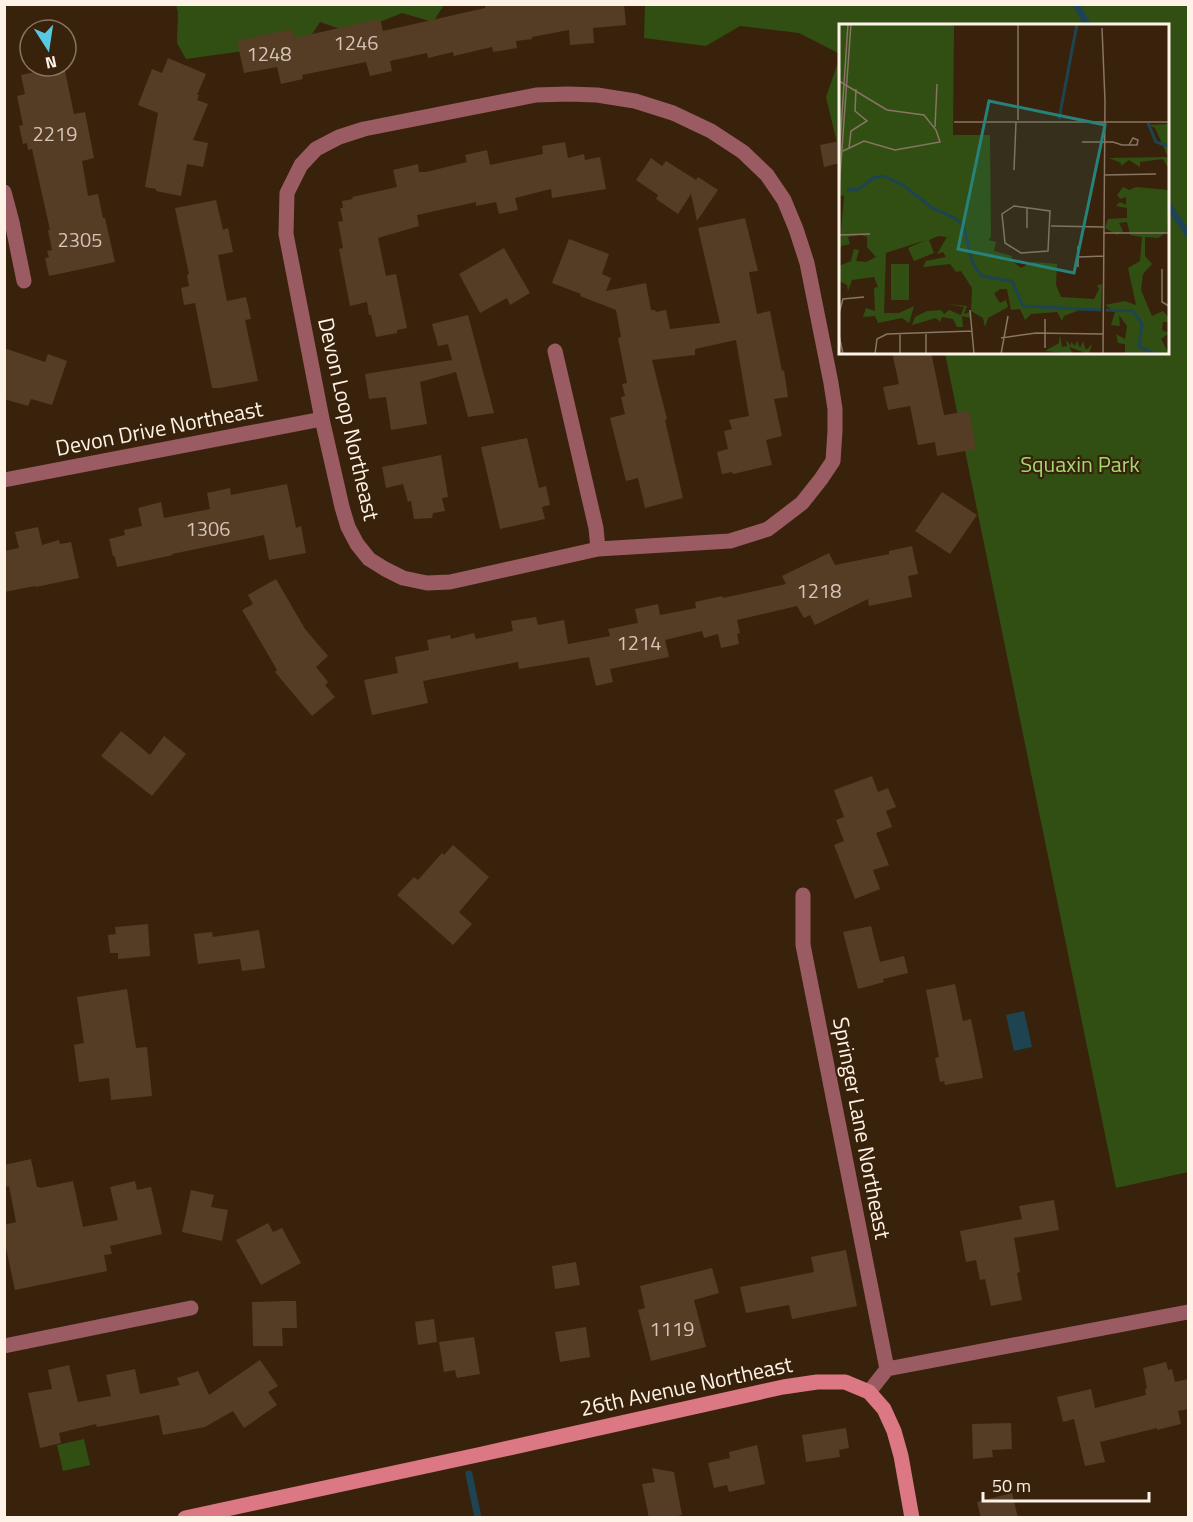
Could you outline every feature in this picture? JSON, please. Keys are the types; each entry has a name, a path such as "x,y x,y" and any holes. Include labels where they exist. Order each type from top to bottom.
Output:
{"street":[{"name":"Devon Loop Northeast","path":"597,94 635,101 683,117 711,131 743,152 767,175 784,200 807,263 831,383 835,431 833,461 821,479 802,502 768,530 730,541 598,549 450,582 427,583 403,578 385,570 369,559 357,544 348,527 342,507 322,419 286,234 287,193 301,165 316,149 339,137 364,129 536,95 597,94"},
{"path":"4,192 24,281"},
{"path":"555,351 596,528 598,549"},
{"name":"Devon Drive Northeast","path":"4,480 322,419"},
{"name":"Springer Lane Northeast","path":"803,895 803,945 887,1370"},
{"path":"4,1346 191,1308"},
{"path":"912,1518 894,1431 884,1409 869,1392 887,1370 1188,1312"},
{"name":"26th Avenue Northeast","path":"185,1518 783,1387 817,1382 845,1382 869,1392"}],"green space":[{"path":"176,5 444,5 433,22 402,13 352,33 320,22 307,42 186,59 177,43 178,12"},
{"name":"Squaxin Park","path":"645,5 1188,5 1188,1172 1116,1188 945,354 1169,354 1169,24 839,24 839,53 799,33 740,26 706,46 644,38"},
{"path":"839,60 839,147 838,147 826,97"},
{"path":"84,1439 90,1465 63,1471 57,1445"}],"water":[{"path":"1024,1011 1032,1047 1014,1051 1006,1015"}],"building":[{"path":"485,4 624,4 626,25 593,28 594,43 570,45 569,30 516,41 517,48 493,52 492,47 454,56 453,52 428,58 427,53 390,61 392,71 370,76 366,62 302,75 303,79 281,84 277,67 244,73 237,41 292,29 294,38 380,19 383,31 485,8"},
{"path":"168,58 206,74 197,100 208,104 193,140 208,143 203,167 187,164 181,196 145,187 158,113 138,105 152,69 162,73"},
{"path":"22,78 66,78 74,114 85,112 94,158 82,161 88,196 98,194 115,262 49,276 45,258 49,257 47,251 52,250 48,230 50,230 32,149 28,150 27,143 23,144 19,126 23,125 17,96 25,94"},
{"path":"839,141 839,163 824,167 820,145"},
{"path":"565,142 568,158 584,154 585,160 600,157 606,189 552,198 551,189 515,198 518,210 499,214 496,202 476,206 476,202 417,215 419,226 378,238 386,276 396,274 407,328 397,330 397,333 376,337 367,302 350,306 339,249 343,248 338,222 343,221 340,208 343,208 342,201 397,187 393,170 418,164 419,172 426,172 467,162 465,155 487,150 490,165 543,154 542,146"},
{"path":"651,158 662,166 666,161 696,180 698,177 718,190 697,221 691,194 678,214 656,199 658,195 636,180"},
{"path":"216,200 223,230 228,228 233,252 218,255 227,301 246,297 251,319 245,320 258,381 212,388 195,303 184,305 181,288 189,286 187,275 189,274 175,208"},
{"path":"745,218 758,271 749,272 757,314 770,311 788,397 774,399 782,436 766,440 772,465 733,474 732,472 722,474 717,452 728,449 724,431 732,429 729,420 749,416 736,340 695,349 695,355 652,360 683,498 645,508 638,478 626,481 610,418 625,414 621,397 625,396 622,384 627,383 618,338 621,337 616,310 552,283 569,239 609,254 602,274 611,278 606,291 646,283 651,310 656,312 666,310 670,329 720,323 698,228"},
{"path":"504,248 530,293 510,305 507,298 480,313 459,274"},
{"path":"468,315 494,413 468,417 456,372 420,382 427,424 391,430 386,397 369,399 365,374 452,360 448,344 438,346 432,324"},
{"path":"4,348 45,362 48,354 67,361 52,405 31,399 28,406 4,399"},
{"path":"892,354 931,354 944,415 969,411 976,449 937,456 935,442 918,445 910,406 888,410 883,387 899,384"},
{"path":"527,438 539,488 546,486 550,505 542,507 545,519 500,529 481,447"},
{"path":"441,455 448,497 442,498 445,511 433,513 432,518 414,519 411,501 408,502 403,484 386,488 382,467"},
{"path":"287,484 296,528 301,526 306,553 269,560 264,535 117,567 109,539 125,535 124,530 142,526 138,508 161,502 164,518 210,509 207,493 230,488 231,495"},
{"path":"942,492 977,515 950,554 915,531"},
{"path":"38,527 42,545 59,540 60,544 71,542 79,578 4,592 4,551 19,548 15,532"},
{"path":"912,546 918,574 908,576 912,597 869,606 868,599 815,625 810,615 804,618 797,606 737,620 740,633 737,634 739,644 721,648 718,634 704,638 702,631 665,640 669,657 610,669 613,682 596,686 589,657 519,669 518,662 423,681 428,703 372,715 364,680 398,673 395,657 429,650 427,640 450,635 451,639 474,633 476,639 513,631 511,621 536,617 538,625 564,620 568,644 610,636 608,629 638,623 635,609 658,604 660,615 696,608 695,602 786,584 782,576 829,553 835,565 889,554 889,551"},
{"path":"276,579 305,629 328,656 316,667 328,682 325,685 335,697 312,716 275,672 277,670 242,610 253,604 248,595"},
{"path":"121,731 150,755 164,736 186,754 152,796 101,756"},
{"path":"872,776 878,792 888,788 896,807 886,811 892,827 876,833 889,865 873,870 880,889 855,899 834,845 844,841 836,820 844,817 834,790"},
{"path":"453,845 489,877 459,912 472,924 453,945 397,895 414,877 418,880 442,853 444,855"},
{"path":"148,924 150,956 118,959 118,953 110,953 108,935 116,934 115,927"},
{"path":"871,926 880,962 904,956 908,973 883,979 884,982 858,989 843,932"},
{"path":"259,930 265,968 242,971 240,959 198,964 194,934 212,932 213,937"},
{"path":"955,984 963,1021 971,1019 983,1078 945,1085 944,1081 940,1082 935,1058 939,1057 926,990"},
{"path":"127,989 136,1048 147,1047 152,1096 111,1100 109,1078 79,1082 74,1045 84,1043 77,997"},
{"path":"31,1159 37,1187 73,1181 83,1227 118,1220 110,1187 135,1181 137,1190 151,1187 162,1234 110,1246 112,1254 104,1255 107,1271 15,1290 4,1239 4,1225 16,1222 9,1186 4,1187 4,1165"},
{"path":"191,1190 214,1195 211,1207 228,1210 222,1241 182,1232"},
{"path":"1054,1200 1059,1230 1014,1238 1022,1300 991,1306 985,1279 980,1280 976,1260 966,1262 960,1231 1022,1219 1019,1206"},
{"path":"268,1223 273,1232 282,1228 301,1263 261,1285 236,1240"},
{"path":"846,1250 857,1306 792,1319 789,1305 746,1313 740,1287 814,1272 811,1257"},
{"path":"576,1262 580,1285 555,1289 552,1266"},
{"path":"712,1268 719,1293 694,1300 706,1347 651,1361 638,1310 645,1308 640,1286"},
{"path":"296,1301 297,1328 282,1328 283,1346 253,1346 252,1302"},
{"path":"434,1319 437,1342 418,1345 415,1322"},
{"path":"586,1327 590,1357 560,1362 555,1332"},
{"path":"474,1337 480,1374 457,1378 455,1370 444,1372 439,1342"},
{"path":"260,1360 278,1386 268,1392 277,1405 244,1428 233,1411 205,1427 163,1435 159,1415 97,1427 96,1424 59,1433 61,1443 40,1448 28,1393 52,1389 48,1370 69,1365 78,1402 111,1396 106,1375 135,1369 140,1394 180,1385 177,1378 198,1371 209,1395"},
{"path":"1166,1362 1168,1370 1172,1369 1175,1382 1188,1379 1188,1409 1178,1411 1181,1424 1100,1442 1105,1462 1085,1466 1074,1419 1063,1422 1057,1397 1091,1389 1095,1408 1146,1395 1143,1368"},
{"path":"1011,1423 1012,1449 992,1450 993,1457 973,1459 972,1424"},
{"path":"846,1428 849,1448 839,1450 840,1457 806,1462 802,1435"},
{"path":"757,1445 765,1484 729,1492 727,1485 714,1488 708,1463 730,1458 729,1452"},
{"path":"652,1468 674,1472 682,1515 669,1518 649,1518 642,1484 655,1482"},
{"path":"1012,1493 1018,1518 981,1518 977,1502"}],"waterway":[{"path":"1076,4 1087,24"},
{"path":"1169,206 1188,234"},
{"path":"469,1474 478,1518"}]}
